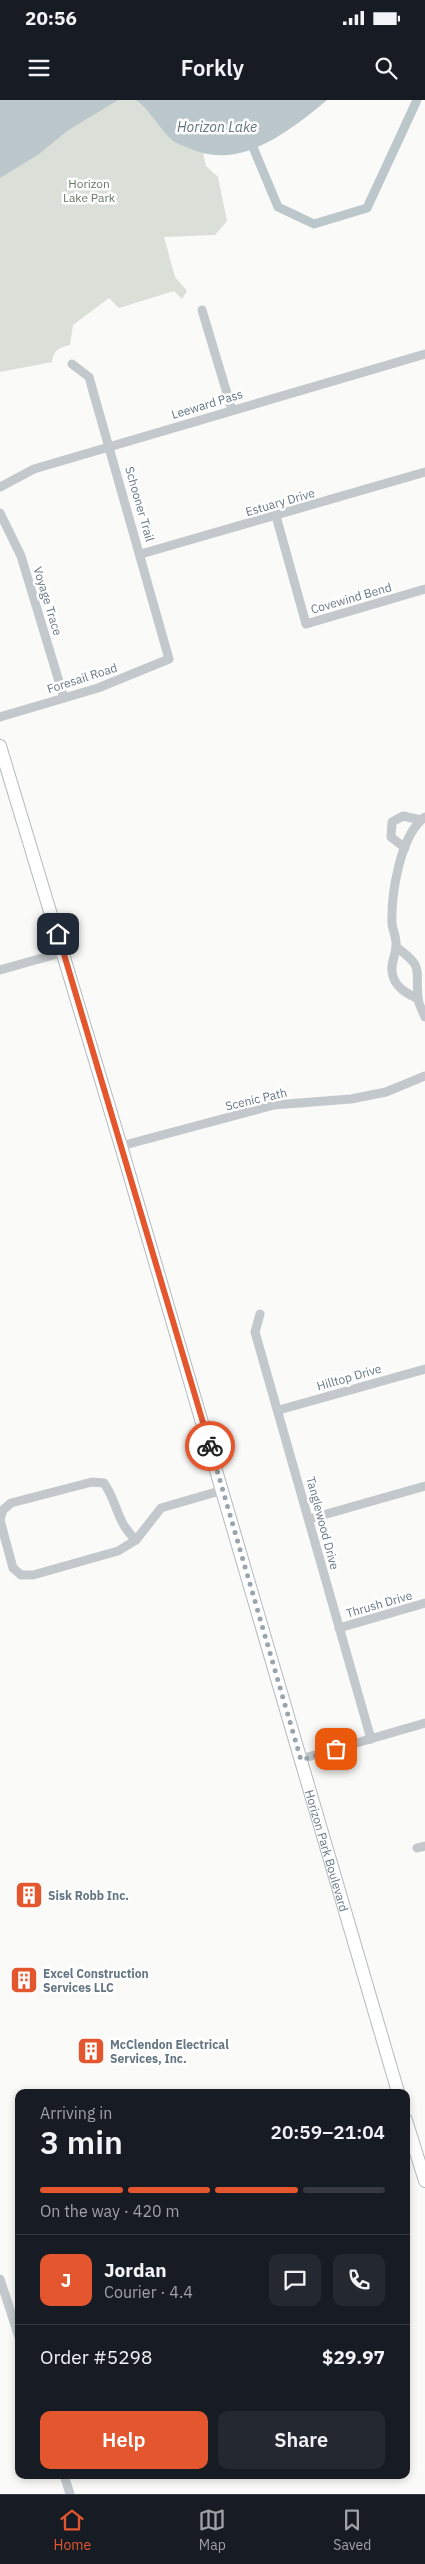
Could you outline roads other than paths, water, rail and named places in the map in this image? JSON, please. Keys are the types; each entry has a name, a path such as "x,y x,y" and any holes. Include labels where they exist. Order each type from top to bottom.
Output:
{"street":[{"path":"202,310 232,410"},
{"name":"Leeward Pass","path":"0,487 34,469 425,354"},
{"name":"Schooner Trail","path":"72,364 89,377 170,659"},
{"name":"Estuary Drive","path":"141,554 425,472"},
{"name":"Voyage Trace","path":"0,513 21,556 64,698"},
{"name":"Covewind Bend","path":"276,516 306,624 425,589"},
{"name":"Foresail Road","path":"0,716 64,698 170,659"},
{"name":"Horizon Park Boulevard","path":"0,746 122,1146 397,2089"},
{"path":"404,848 391,836 392,822 403,816 423,818 404,848 395,890 392,923 396,947 392,966 393,976 398,986 418,999"},
{"path":"396,947 416,962 420,973 418,999 425,1017"},
{"path":"0,970 64,952"},
{"name":"Scenic Path","path":"122,1146 274,1105 351,1099 386,1092 425,1076"},
{"name":"Tanglewood Drive","path":"260,1314 255,1332 279,1410 371,1739"},
{"name":"Hilltop Drive","path":"279,1410 425,1369"},
{"path":"136,1540 126,1531 119,1519 109,1491 104,1483 92,1482 11,1504 3,1510 0,1520 13,1568 22,1575 33,1574 118,1551 136,1540 161,1508 223,1490"},
{"path":"308,1519 425,1486"},
{"name":"Thrush Drive","path":"339,1628 425,1603"},
{"path":"301,1760 425,1723"},
{"path":"410,2133 424,2177"},
{"path":"0,2280 15,2325"},
{"path":"65,2479 70,2494"}],"water":[{"path":"0,100 118,100 67,131 39,154 0,178"},
{"name":"Horizon Lake","path":"136,100 327,100 297,124 263,145 245,152 226,155 208,154 180,145 167,135 146,109"}],"waterway":[{"path":"250,140 278,207 314,224 367,208 417,100"}],"place":[{"name":"Sisk Robb Inc.","path":"29,1895"},
{"name":"Excel Construction Services LLC","path":"24,1980"},
{"name":"McClendon Electrical Services, Inc.","path":"91,2051"}],"park label":[{"name":"Horizon Lake Park","path":"89,190"}]}
